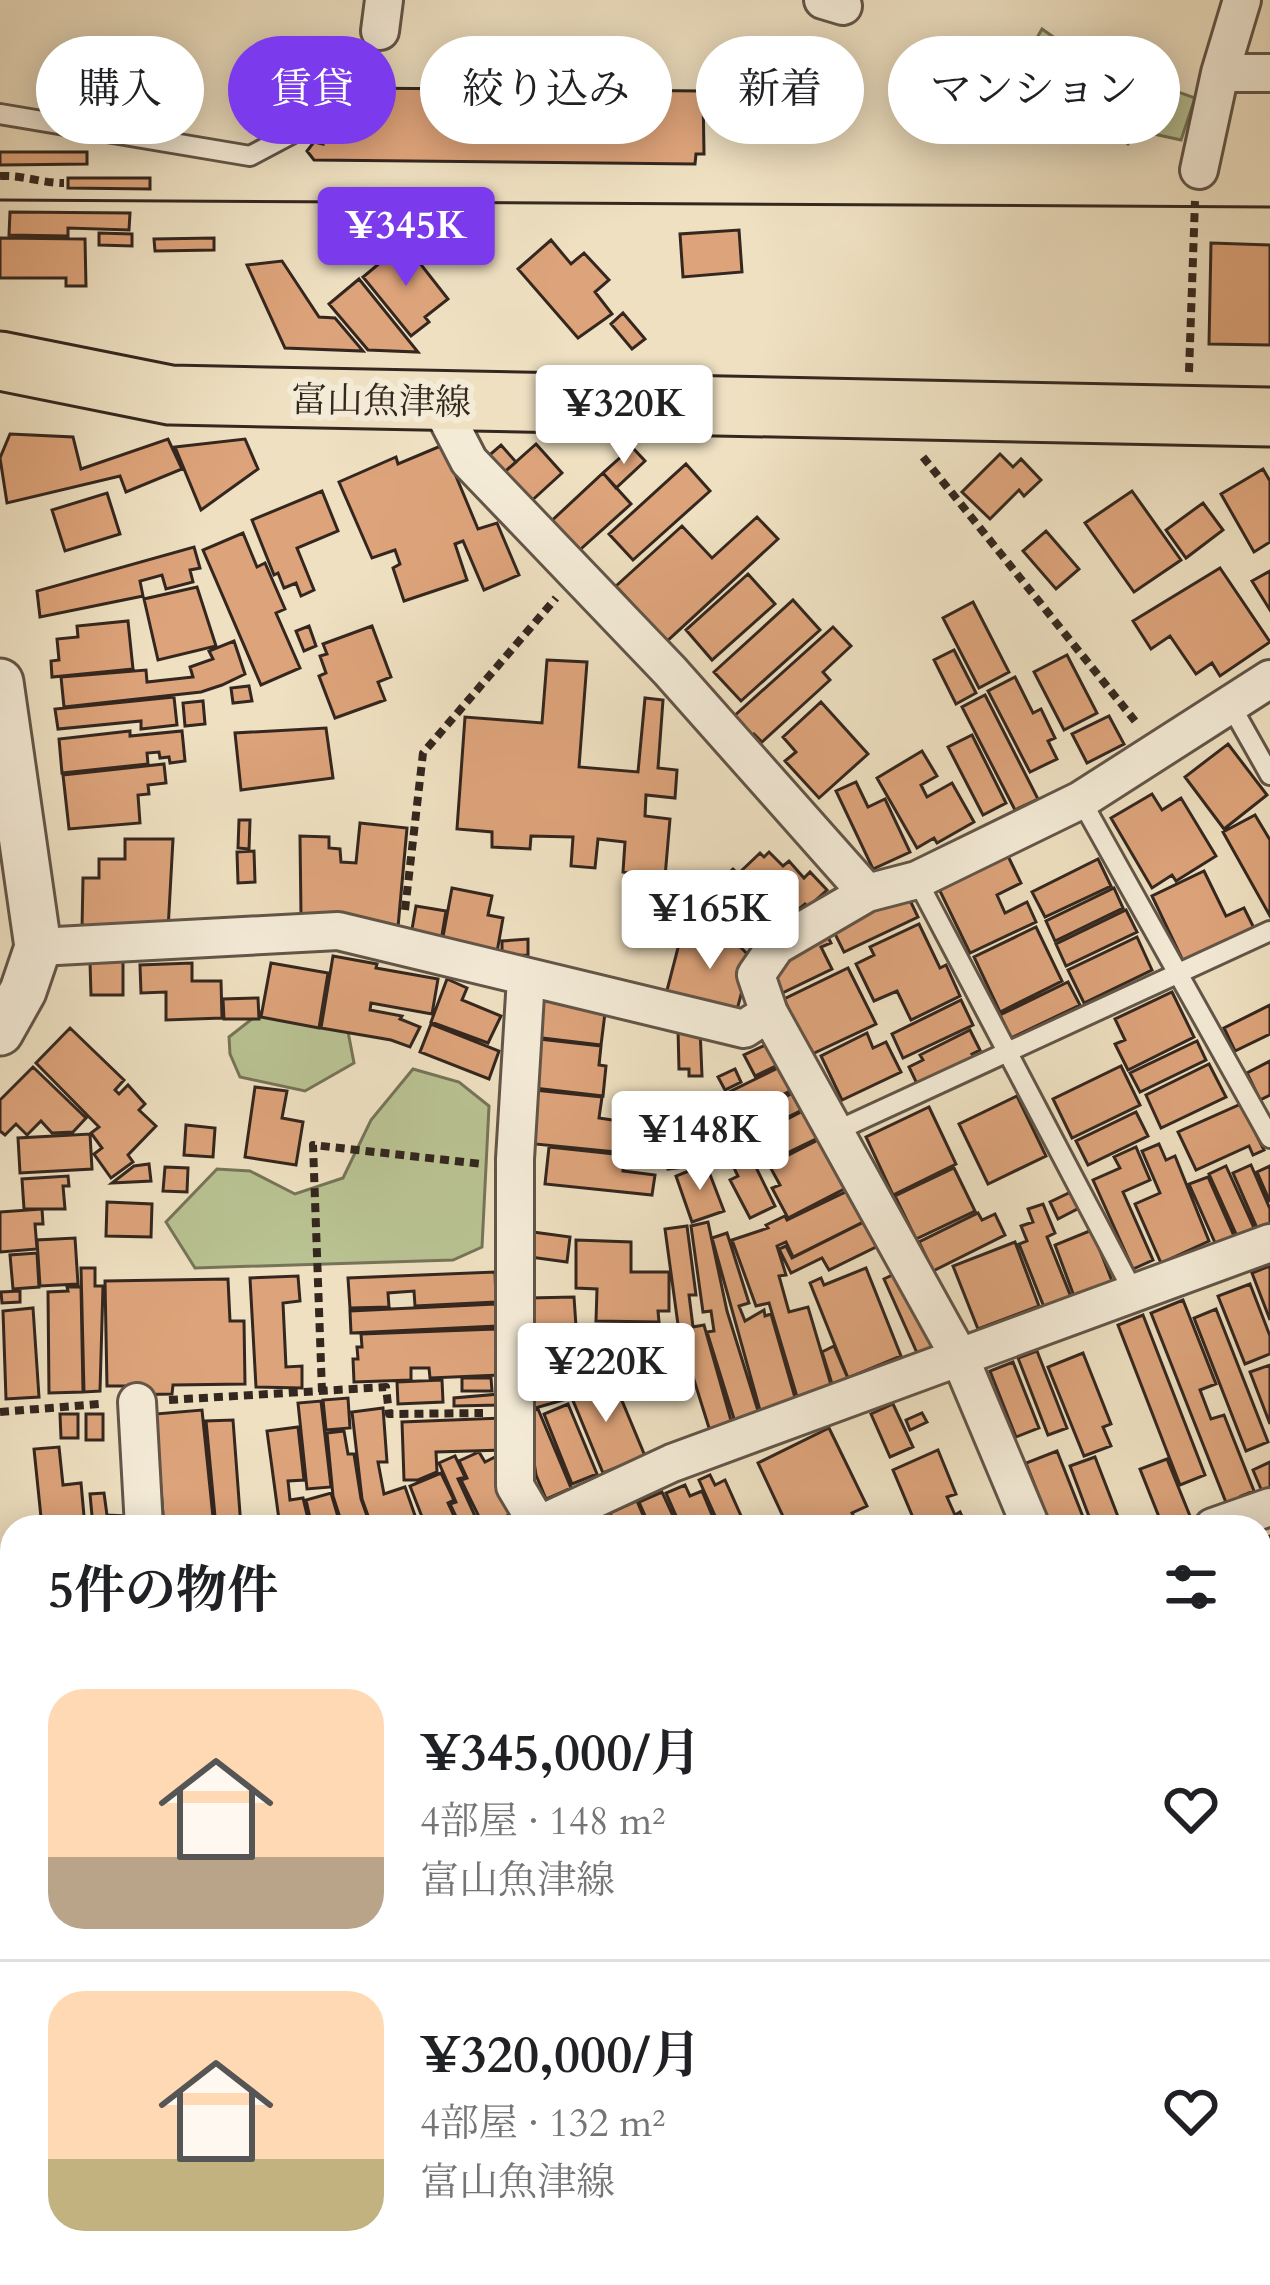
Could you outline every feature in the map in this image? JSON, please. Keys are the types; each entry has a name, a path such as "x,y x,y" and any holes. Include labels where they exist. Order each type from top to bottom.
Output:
{"main road":[{"name":"富山魚津線","path":"0,362 170,395 1270,417"}],"street":[{"path":"1199,170 1242,0"},
{"path":"1220,73 1270,74"},
{"path":"437,401 469,461 670,671 867,893"},
{"path":"1026,1515 960,1358 769,1013 756,975 776,946 867,893 917,880 1081,800 1270,679"},
{"path":"0,682 38,947 23,991 0,1032"},
{"path":"38,947 338,932 744,1029 769,1013"},
{"path":"526,978 515,1168 515,1486 530,1515"},
{"path":"560,1515 672,1463 1270,1243"},
{"path":"137,1402 143,1515"}],"lane":[{"path":"0,114 250,156 273,144"},
{"path":"1230,704 1270,776"},
{"path":"1081,800 1270,1138"},
{"path":"917,880 1134,1293"},
{"path":"834,1132 1270,931"}],"path":[{"path":"1188,416 1199,170"},
{"path":"0,176 64,183"},
{"path":"897,410 908,439 1159,750"},
{"path":"401,947 423,753 577,574"},
{"path":"322,1392 313,1144 515,1168"},
{"path":"0,1412 386,1388 389,1414 515,1412"}],"green space":[{"path":"1180,93 1195,98 1180,140"},
{"path":"296,994 345,1016 354,1063 305,1091 240,1077 229,1037 276,1000"},
{"path":"413,1069 459,1082 489,1106 482,1247 453,1260 195,1268 166,1222 217,1169 250,1171 295,1194 343,1178 371,1120"}],"building":[{"path":"396,88 420,89 420,144 672,144 672,91 696,91 696,144 704,144 704,154 696,154 695,164 314,160 307,151 312,144 396,144"},
{"path":"0,152 87,152 87,164 0,165"},
{"path":"68,178 150,178 150,189 68,188"},
{"path":"10,212 130,213 129,230 68,228 68,236 9,235"},
{"path":"739,230 742,272 683,277 680,234"},
{"path":"99,233 132,234 132,246 99,245"},
{"path":"0,238 85,239 86,286 66,286 66,278 0,278"},
{"path":"214,238 214,250 155,251 154,239"},
{"path":"551,240 571,264 584,253 609,280 595,292 612,314 578,338 518,269"},
{"path":"404,243 448,299 411,336 363,277"},
{"path":"1211,243 1270,245 1270,345 1209,344"},
{"path":"282,261 319,317 335,318 363,351 285,348 247,265"},
{"path":"359,279 418,352 368,350 329,304"},
{"path":"623,313 645,339 632,349 611,324"},
{"path":"10,434 73,437 81,469 168,439 182,469 126,492 120,476 7,503 0,458"},
{"path":"245,439 258,469 201,510 175,447"},
{"path":"536,444 562,473 527,505 500,476"},
{"path":"443,445 478,529 497,523 519,575 484,590 463,541 455,544 467,580 404,601 393,568 400,564 395,550 372,558 339,482 396,457 398,464"},
{"path":"501,445 516,462 500,476 485,459"},
{"path":"632,447 645,461 616,488 603,473"},
{"path":"1000,454 1013,467 1021,459 1041,480 1024,496 1019,490 990,519 962,492"},
{"path":"686,464 710,491 633,560 609,534"},
{"path":"1263,469 1270,481 1270,542 1254,552 1221,494"},
{"path":"603,473 631,504 573,556 546,526"},
{"path":"322,491 338,531 297,548 314,590 301,596 296,583 284,588 278,573 274,575 252,520"},
{"path":"1132,491 1181,560 1134,592 1085,523"},
{"path":"107,493 120,534 65,551 52,510"},
{"path":"1203,503 1223,530 1186,558 1166,530"},
{"path":"757,517 778,539 666,642 616,586 682,526 712,558"},
{"path":"1046,531 1079,569 1056,589 1023,551"},
{"path":"243,533 257,567 265,563 285,609 276,613 300,668 261,685 203,550"},
{"path":"194,547 200,568 190,570 193,582 166,589 162,575 140,581 143,596 40,617 37,591"},
{"path":"1220,568 1270,642 1220,676 1212,663 1196,674 1170,636 1151,649 1133,621"},
{"path":"1270,571 1270,610 1252,581"},
{"path":"748,574 775,604 712,660 686,630"},
{"path":"197,587 216,646 158,660 144,599"},
{"path":"793,600 820,630 741,701 714,672"},
{"path":"973,602 1009,672 979,688 943,618"},
{"path":"128,621 133,669 52,677 51,661 59,660 57,639 78,637 77,626"},
{"path":"309,626 316,646 304,651 296,631"},
{"path":"372,626 391,677 378,682 385,700 335,718 319,676 326,673 320,656 327,654 323,644"},
{"path":"833,627 851,646 823,672 830,680 762,742 754,734 751,737 733,717"},
{"path":"234,641 245,674 222,685 201,692 64,707 61,677 146,670 147,682 193,677 190,667 213,659 209,651"},
{"path":"954,650 976,693 956,704 934,660"},
{"path":"1067,655 1097,713 1064,730 1034,672"},
{"path":"547,660 587,662 579,767 638,772 645,698 663,700 658,768 677,770 675,798 646,795 645,816 670,819 665,877 659,881 628,878 623,872 625,842 598,839 595,868 571,866 573,837 531,836 530,849 492,847 492,832 457,829 465,717 542,723"},
{"path":"1015,677 1033,713 1041,709 1055,738 1048,741 1057,759 1030,772 988,691"},
{"path":"249,686 252,701 233,703 231,688"},
{"path":"985,695 1038,799 1015,810 962,707"},
{"path":"174,697 177,725 141,729 141,721 58,729 55,709"},
{"path":"203,701 205,724 185,726 183,703"},
{"path":"821,702 868,754 819,798 785,761 796,752 783,737"},
{"path":"1109,716 1124,744 1087,763 1072,734"},
{"path":"326,728 333,778 241,790 235,733"},
{"path":"130,731 130,736 182,731 185,761 170,763 159,752 147,753 148,764 62,773 59,739"},
{"path":"972,735 1006,803 983,815 948,747"},
{"path":"1228,744 1267,795 1224,829 1185,777"},
{"path":"922,751 937,776 921,785 927,797 952,783 974,822 937,843 934,838 917,848 877,778"},
{"path":"164,764 166,783 148,785 149,794 138,795 140,823 69,829 63,775"},
{"path":"856,782 868,807 885,799 910,852 873,869 836,791"},
{"path":"1152,794 1162,810 1181,798 1216,856 1176,881 1172,875 1152,888 1111,818"},
{"path":"1255,815 1270,840 1270,916 1223,832"},
{"path":"239,820 250,820 249,849 238,848"},
{"path":"360,823 407,828 398,927 301,915 300,836 329,837 329,848 340,849 341,862 356,863"},
{"path":"125,839 173,839 168,930 82,929 83,878 99,878 99,859 125,859"},
{"path":"254,851 255,882 238,883 237,852"},
{"path":"769,852 783,866 789,861 804,878 810,872 827,890 795,912 789,905 774,918 766,910 735,939 700,900 733,869 738,874 760,853 764,857"},
{"path":"1007,854 1021,883 997,895 1005,913 1027,902 1036,922 970,953 938,887"},
{"path":"1098,859 1111,886 1045,917 1032,892"},
{"path":"1204,871 1226,916 1244,908 1254,928 1184,963 1152,896"},
{"path":"452,888 492,896 488,915 503,918 497,952 442,942"},
{"path":"1114,888 1123,908 1055,941 1046,921"},
{"path":"906,892 918,917 844,952 832,928"},
{"path":"416,906 446,911 441,941 411,935"},
{"path":"1126,910 1137,932 1066,966 1056,944"},
{"path":"700,923 723,929 751,958 735,1017 665,998 680,940 695,944"},
{"path":"919,924 960,996 911,1020 897,991 874,1001 856,964 874,955 870,947"},
{"path":"1036,927 1062,981 1000,1012 974,957"},
{"path":"824,929 831,943 821,947 832,969 776,996 765,973 789,961 783,949"},
{"path":"1137,937 1152,970 1084,1003 1068,970"},
{"path":"528,939 528,955 502,956 502,941"},
{"path":"333,956 438,979 432,1014 371,1003 370,1010 402,1016 400,1019 420,1027 410,1047 321,1028"},
{"path":"123,961 123,995 91,995 90,962"},
{"path":"192,963 192,981 221,981 222,1018 166,1020 166,992 141,993 140,965"},
{"path":"271,963 328,973 319,1028 261,1017"},
{"path":"848,968 876,1024 810,1055 784,999"},
{"path":"447,979 467,988 462,1000 501,1016 488,1043 431,1022"},
{"path":"1068,982 1080,1005 1011,1038 1000,1015"},
{"path":"1172,992 1194,1037 1128,1070 1115,1044 1125,1040 1115,1019"},
{"path":"258,998 259,1019 224,1019 223,999"},
{"path":"538,998 606,1005 601,1045 534,1037"},
{"path":"961,1000 973,1025 903,1058 892,1034"},
{"path":"1270,1005 1270,1034 1235,1051 1224,1028"},
{"path":"431,1024 499,1051 489,1079 420,1052"},
{"path":"70,1028 124,1080 115,1090 119,1094 128,1085 145,1104 139,1110 156,1126 128,1155 133,1162 111,1178 94,1154 102,1148 91,1133 99,1127 36,1063"},
{"path":"700,1028 702,1076 689,1076 689,1069 679,1069 678,1029"},
{"path":"970,1030 980,1050 972,1054 976,1060 919,1088 909,1067 923,1060 920,1055"},
{"path":"867,1033 873,1048 886,1042 901,1072 842,1100 821,1056"},
{"path":"539,1039 601,1046 599,1065 606,1066 603,1096 534,1088"},
{"path":"776,1040 786,1061 755,1076 744,1055"},
{"path":"1197,1041 1206,1060 1140,1092 1130,1073"},
{"path":"1270,1061 1270,1095 1260,1100 1247,1073"},
{"path":"1209,1064 1226,1097 1161,1128 1146,1095"},
{"path":"784,1065 796,1088 732,1120 721,1096"},
{"path":"1121,1066 1140,1105 1072,1138 1053,1099"},
{"path":"33,1067 86,1118 73,1132 52,1133 41,1121 27,1135 16,1124 5,1135 0,1131 0,1100"},
{"path":"735,1069 741,1082 725,1090 718,1077"},
{"path":"255,1087 287,1091 282,1118 303,1122 296,1165 245,1157"},
{"path":"534,1090 602,1097 599,1118 619,1121 616,1152 535,1144"},
{"path":"797,1091 806,1108 752,1135 749,1129 740,1133 735,1122"},
{"path":"716,1093 730,1122 708,1132 694,1104"},
{"path":"1017,1096 1046,1156 988,1184 959,1124"},
{"path":"1241,1104 1264,1150 1253,1155 1249,1146 1196,1170 1178,1132"},
{"path":"811,1107 824,1135 758,1167 744,1141"},
{"path":"929,1107 956,1164 893,1195 866,1137"},
{"path":"1136,1112 1148,1136 1088,1165 1076,1141"},
{"path":"733,1123 741,1140 711,1155 702,1138"},
{"path":"186,1125 215,1128 213,1157 184,1155"},
{"path":"90,1134 92,1169 20,1173 18,1138"},
{"path":"824,1137 846,1188 788,1218 772,1188 780,1185 769,1165"},
{"path":"1159,1144 1166,1160 1175,1156 1209,1241 1161,1263 1135,1204 1160,1193 1142,1151"},
{"path":"549,1147 624,1155 623,1171 655,1175 652,1195 545,1184"},
{"path":"1136,1147 1150,1180 1123,1192 1153,1260 1133,1269 1093,1180 1120,1168 1114,1157"},
{"path":"747,1149 775,1206 750,1218 730,1180 738,1176 729,1158"},
{"path":"684,1157 685,1167 668,1169 667,1159"},
{"path":"149,1164 151,1181 112,1183 134,1166"},
{"path":"706,1164 724,1211 692,1222 676,1176"},
{"path":"1251,1165 1270,1209 1270,1225 1258,1230 1233,1173"},
{"path":"1226,1166 1254,1228 1237,1236 1209,1174"},
{"path":"1270,1166 1270,1202 1257,1172"},
{"path":"165,1167 188,1168 187,1192 163,1191"},
{"path":"954,1168 975,1211 916,1239 895,1196"},
{"path":"68,1176 69,1186 63,1186 65,1209 24,1209 22,1179"},
{"path":"1208,1177 1234,1236 1216,1245 1189,1184"},
{"path":"854,1188 869,1219 793,1257 786,1242 777,1246 786,1275 779,1276 789,1312 808,1307 832,1388 798,1400 769,1303 756,1306 732,1240"},
{"path":"1073,1191 1081,1207 1058,1219 1050,1202"},
{"path":"107,1202 152,1204 151,1237 106,1236"},
{"path":"1043,1204 1055,1233 1047,1237 1071,1297 1044,1307 1019,1244 1027,1241 1021,1226 1033,1222 1028,1209"},
{"path":"42,1209 43,1224 35,1224 37,1249 0,1252 0,1212"},
{"path":"978,1213 982,1220 995,1214 1005,1235 933,1271 919,1242"},
{"path":"870,1219 882,1244 829,1270 822,1258 791,1273 779,1249 786,1246 792,1258"},
{"path":"708,1222 727,1311 759,1414 735,1422 707,1332 714,1331 711,1311 703,1312 691,1226"},
{"path":"687,1226 696,1295 689,1295 693,1327 704,1325 732,1424 710,1431 679,1332 665,1229"},
{"path":"1092,1230 1112,1281 1074,1296 1055,1245"},
{"path":"533,1232 570,1237 567,1262 530,1257"},
{"path":"727,1233 749,1303 739,1306 745,1321 764,1310 765,1316 771,1314 796,1401 761,1414 712,1238"},
{"path":"75,1238 78,1284 40,1286 37,1240"},
{"path":"576,1240 631,1242 631,1272 669,1272 669,1311 658,1311 659,1322 596,1321 597,1289 576,1288"},
{"path":"1015,1242 1039,1306 978,1329 953,1266"},
{"path":"37,1253 39,1287 13,1289 10,1255"},
{"path":"1270,1266 1270,1320 1252,1273"},
{"path":"81,1268 95,1268 95,1286 103,1286 100,1391 84,1392"},
{"path":"866,1268 901,1356 848,1378 810,1283 821,1278 824,1285"},
{"path":"901,1271 941,1345 918,1355 884,1279"},
{"path":"495,1272 496,1302 415,1306 414,1291 388,1293 389,1307 350,1308 348,1278"},
{"path":"298,1276 300,1301 283,1303 286,1367 302,1366 302,1388 256,1387 250,1278"},
{"path":"228,1279 230,1321 244,1321 245,1384 173,1385 172,1394 125,1395 125,1386 107,1386 105,1281"},
{"path":"1250,1284 1270,1336 1270,1354 1245,1364 1218,1296"},
{"path":"67,1287 81,1287 83,1392 49,1393 48,1292 68,1291"},
{"path":"20,1291 20,1302 2,1303 1,1292"},
{"path":"574,1297 577,1341 531,1350 529,1298"},
{"path":"1183,1300 1216,1384 1200,1390 1211,1419 1224,1415 1254,1491 1241,1496 1244,1504 1229,1510 1151,1313"},
{"path":"496,1304 497,1326 351,1333 350,1311"},
{"path":"33,1308 39,1397 6,1399 3,1311"},
{"path":"1216,1309 1268,1442 1246,1451 1194,1318"},
{"path":"1143,1315 1205,1475 1180,1485 1118,1325"},
{"path":"496,1329 500,1375 430,1378 429,1368 411,1368 411,1380 354,1382 353,1359 358,1359 357,1347 362,1347 361,1334"},
{"path":"601,1330 611,1356 588,1364 578,1337"},
{"path":"834,1346 849,1381 833,1387 822,1352"},
{"path":"555,1347 570,1398 532,1409 531,1352"},
{"path":"1037,1351 1067,1428 1048,1435 1018,1358"},
{"path":"1083,1353 1111,1424 1103,1427 1111,1446 1084,1456 1048,1367"},
{"path":"1013,1362 1039,1428 1016,1437 990,1371"},
{"path":"1270,1365 1270,1424 1250,1372"},
{"path":"462,1378 491,1378 492,1391 462,1391"},
{"path":"588,1378 594,1392 615,1384 645,1456 603,1473 567,1386"},
{"path":"442,1380 443,1402 398,1404 397,1382"},
{"path":"500,1394 500,1405 454,1406 454,1398"},
{"path":"348,1398 350,1428 326,1430 323,1400"},
{"path":"321,1401 331,1487 307,1489 298,1403"},
{"path":"568,1404 597,1474 572,1484 544,1414"},
{"path":"893,1404 913,1447 890,1457 871,1414"},
{"path":"383,1408 387,1462 378,1462 384,1494 405,1487 415,1515 368,1515 352,1412"},
{"path":"538,1409 571,1488 546,1499 536,1475 527,1417"},
{"path":"202,1410 213,1515 163,1515 155,1414"},
{"path":"922,1413 927,1422 910,1430 906,1420"},
{"path":"60,1414 78,1414 78,1438 61,1438"},
{"path":"86,1414 103,1414 103,1440 86,1440"},
{"path":"502,1418 504,1450 436,1452 437,1472 404,1480 402,1422"},
{"path":"233,1420 240,1515 215,1515 206,1421"},
{"path":"298,1427 304,1480 288,1481 290,1500 303,1498 307,1515 278,1515 267,1431"},
{"path":"829,1428 867,1506 853,1515 782,1515 758,1463"},
{"path":"344,1431 348,1454 354,1454 367,1515 339,1515 327,1433"},
{"path":"59,1447 63,1485 81,1483 84,1515 41,1515 34,1449"},
{"path":"938,1450 956,1494 947,1497 955,1515 912,1515 893,1470"},
{"path":"1057,1451 1082,1515 1046,1515 1026,1463"},
{"path":"479,1452 485,1462 503,1453 517,1511 478,1515 461,1480 467,1478 459,1461"},
{"path":"455,1456 465,1477 458,1479 474,1515 455,1515 450,1504 456,1502 439,1463"},
{"path":"1095,1457 1117,1515 1088,1515 1070,1466"},
{"path":"1167,1459 1190,1515 1158,1515 1140,1469"},
{"path":"1270,1462 1270,1499 1266,1501 1253,1470"},
{"path":"441,1473 454,1500 448,1503 454,1515 421,1515 410,1486"},
{"path":"710,1475 715,1485 725,1480 741,1515 715,1515 699,1480"},
{"path":"685,1485 690,1496 702,1491 712,1515 676,1515 666,1493"},
{"path":"662,1492 673,1515 645,1515 639,1502"},
{"path":"104,1493 107,1515 92,1515 90,1494"},
{"path":"331,1493 337,1515 309,1515 306,1500"},
{"path":"637,1501 643,1515 611,1515"}],"tram line":[{"path":"0,200 1270,207"}]}
